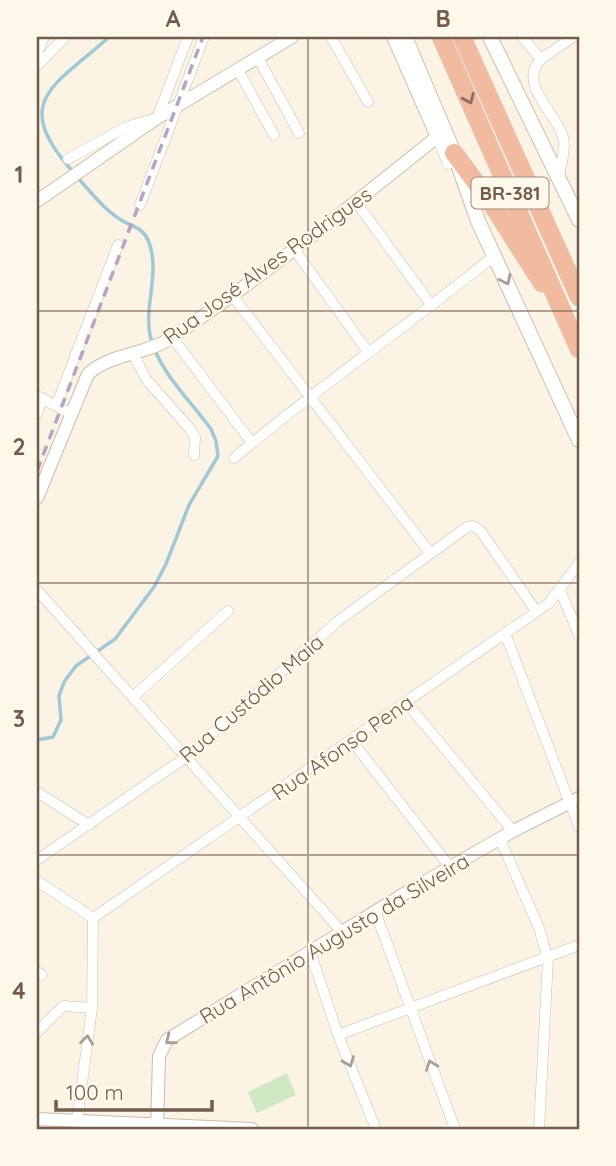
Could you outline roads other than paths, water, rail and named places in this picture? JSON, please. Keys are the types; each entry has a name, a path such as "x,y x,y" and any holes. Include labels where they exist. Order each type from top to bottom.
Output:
{"highway":[{"name":"BR-381","path":"441,37 579,349"},
{"name":"BR-381","path":"462,37 579,297"},
{"path":"451,158 562,309"}],"main road":[{"path":"405,37 478,221 579,440"},
{"path":"490,37 579,220"}],"street":[{"path":"37,53 44,37"},
{"path":"37,66 65,37"},
{"path":"157,118 188,37"},
{"path":"140,205 204,37"},
{"path":"37,201 157,118 292,37"},
{"path":"331,37 368,102"},
{"path":"393,37 437,137 451,158"},
{"path":"522,37 541,59"},
{"path":"559,176 563,136 532,80 534,67 541,59 573,37"},
{"path":"258,58 299,133"},
{"path":"238,70 274,135"},
{"path":"68,159 126,127 157,118"},
{"name":"Rua José Alves Rodrigues","path":"37,498 88,374 104,363 170,339 294,249 437,137"},
{"path":"356,202 432,306"},
{"path":"56,406 118,245"},
{"path":"294,249 368,352"},
{"path":"234,458 307,396 432,306 494,256"},
{"path":"232,295 430,553"},
{"path":"170,339 252,443"},
{"path":"138,350 146,379 195,438 194,455"},
{"path":"37,414 40,397 72,414"},
{"name":"Rua Custódio Maia","path":"37,860 186,757 338,621 461,530 470,526 480,530 536,611"},
{"name":"Rua Afonso Pena","path":"93,918 536,611 560,590 579,563"},
{"path":"37,590 342,932"},
{"path":"560,590 579,635"},
{"path":"133,697 228,611"},
{"path":"505,633 575,800 579,827"},
{"path":"406,702 513,831"},
{"path":"351,740 450,867"},
{"path":"37,792 89,825"},
{"name":"Rua Antônio Augusto da Silveira","path":"158,1127 159,1056 164,1042 375,911 513,831 575,800"},
{"path":"500,839 539,928 548,959 539,1129"},
{"path":"37,881 93,918 92,1008 77,1125"},
{"path":"375,911 455,1129"},
{"path":"338,1035 548,959 579,945"},
{"path":"310,951 338,1035 376,1129"},
{"path":"37,1032 63,1006 92,1008"},
{"path":"37,1119 77,1125 252,1129"}],"waterway":[{"path":"72,171 54,147 44,127 42,110 47,96 57,82 109,37"},
{"path":"37,740 53,737 61,720 59,696 64,682 76,666 115,639 154,587 189,505 218,456 211,429 167,373 154,348 149,323 153,264 146,236 141,230 110,212 77,177"}],"railway":[{"path":"37,471 203,37"}]}
